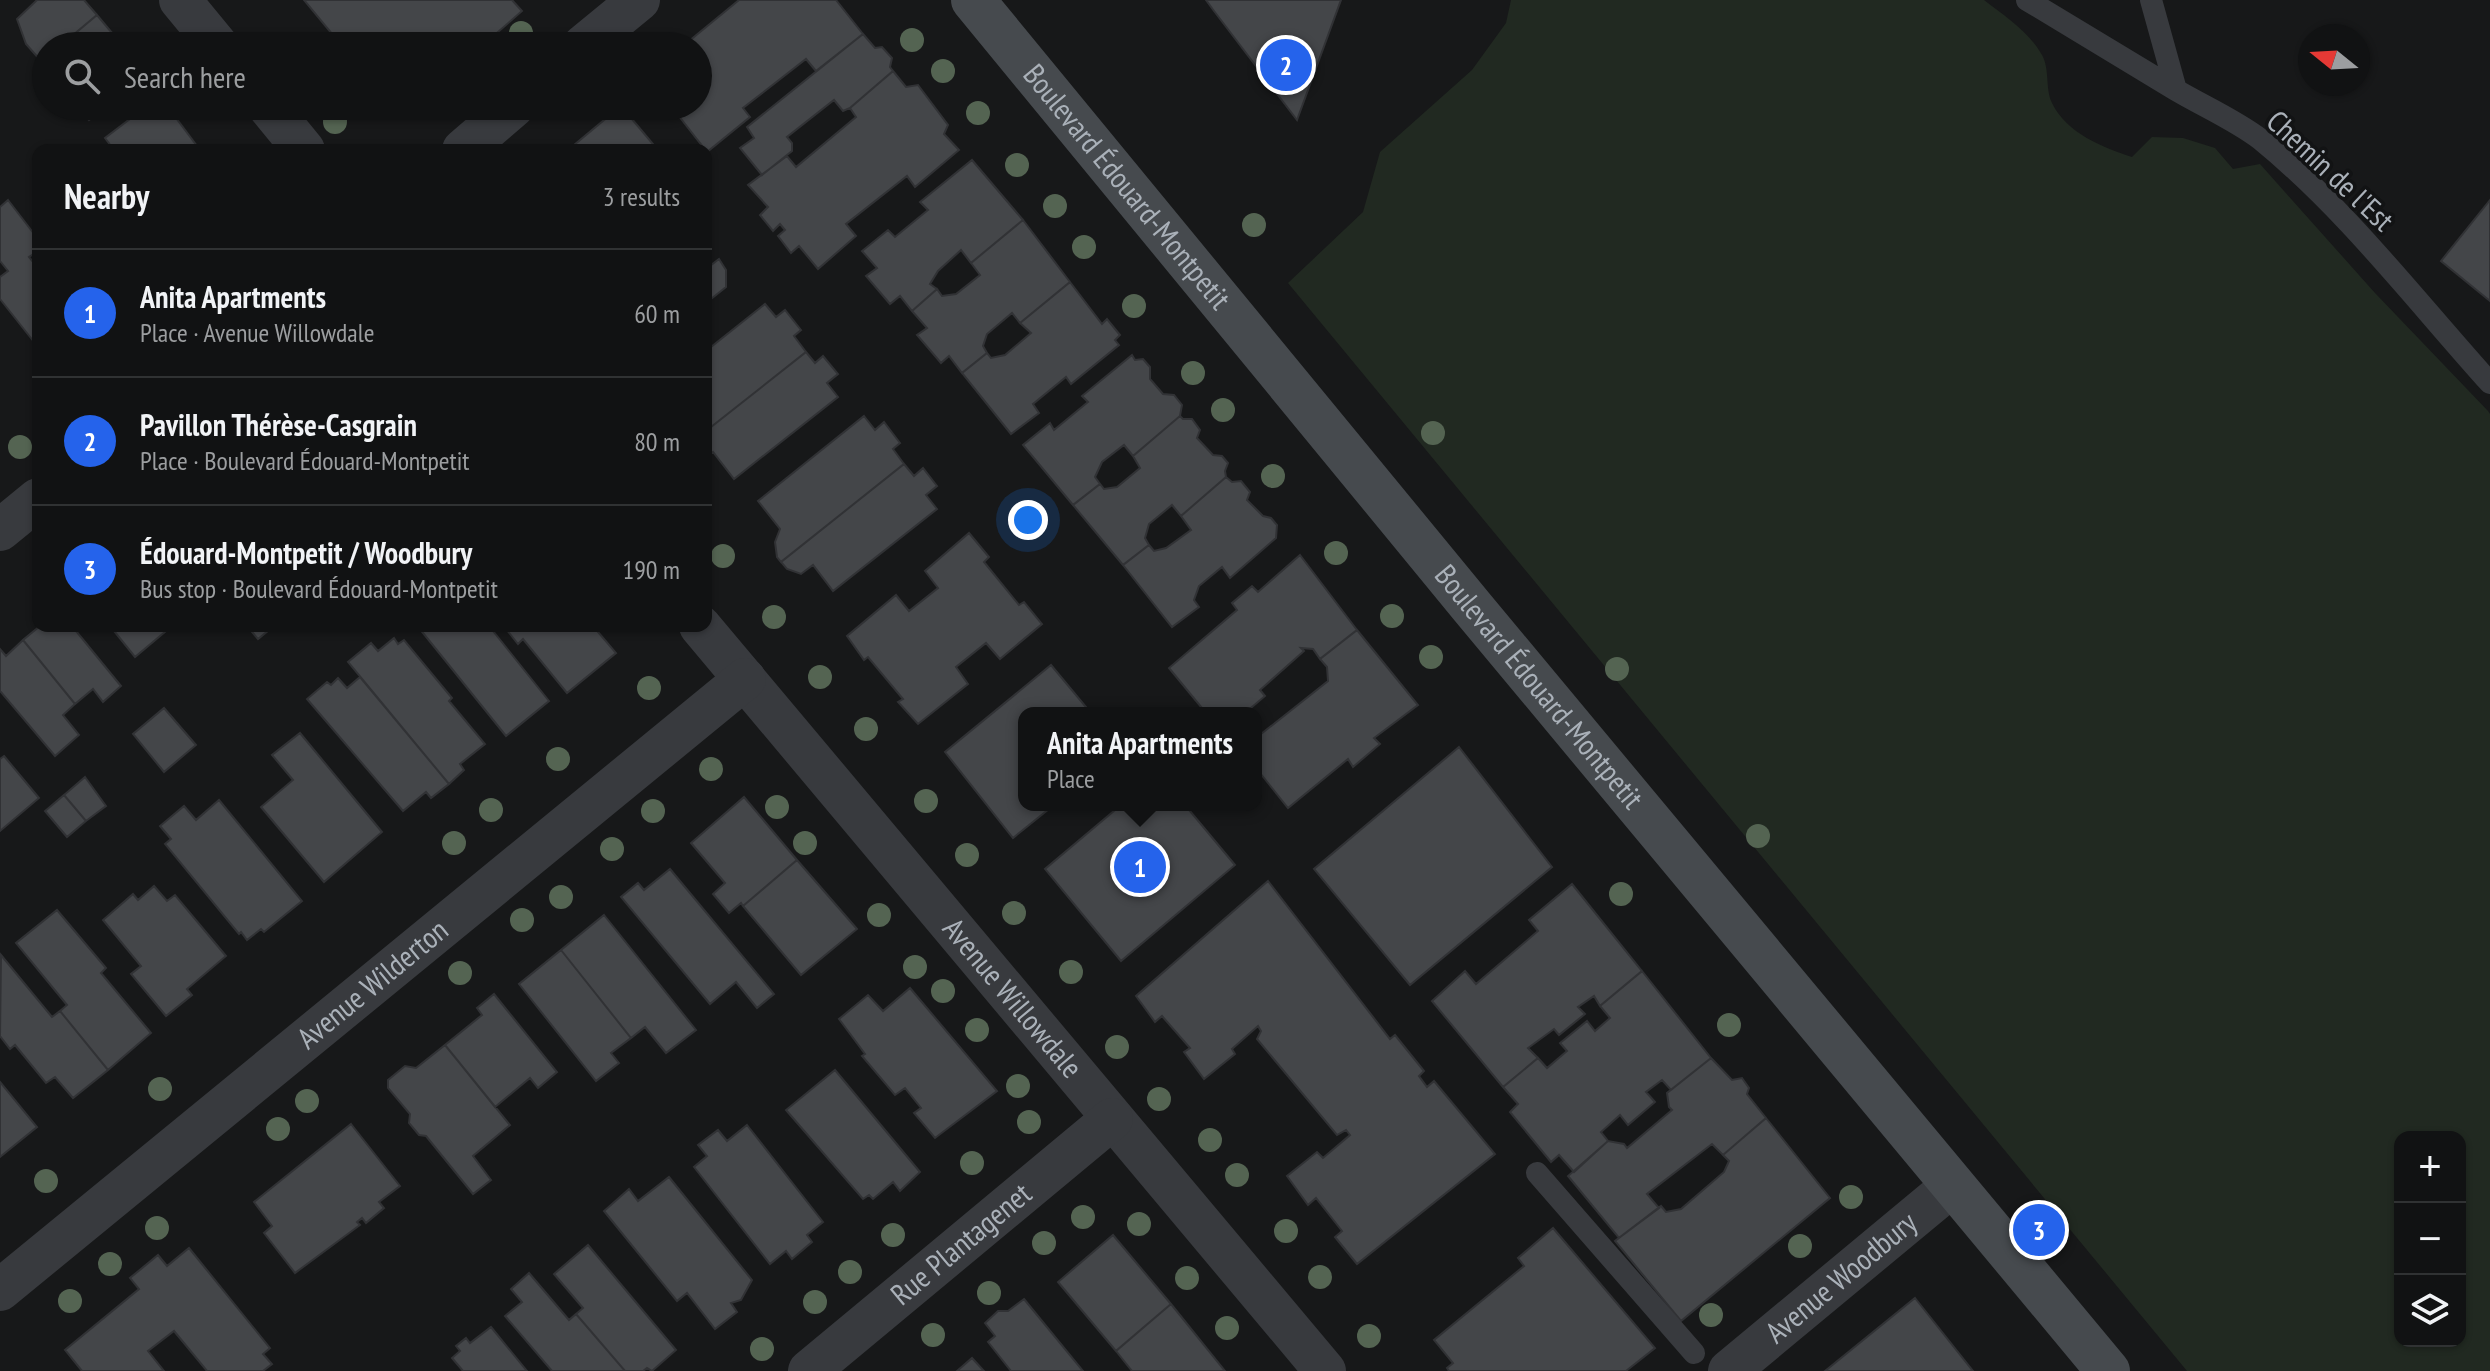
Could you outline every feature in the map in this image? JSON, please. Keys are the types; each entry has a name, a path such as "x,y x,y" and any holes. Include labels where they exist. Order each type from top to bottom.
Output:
{"street":[{"path":"180,0 206,32"},
{"path":"600,32 639,0"},
{"name":"Boulevard Édouard-Montpetit","path":"973,0 1462,595 2108,1371"},
{"path":"279,120 299,144"},
{"path":"470,144 498,120"},
{"path":"0,530 32,504"},
{"name":"Avenue Willowdale","path":"705,632 1325,1371"},
{"name":"Avenue Wilderton","path":"0,1290 745,679"},
{"name":"Rue Plantagenet","path":"809,1371 1112,1119"},
{"name":"Avenue Woodbury","path":"1712,1362 1953,1185"}],"lane":[{"name":"Chemin de l'Est","path":"2027,0 2257,137 2295,170 2356,232 2490,383"},
{"path":"2151,0 2176,90"},
{"path":"1537,1173 1712,1362"}],"shaded area":[{"path":"1511,0 1984,0 2016,25 2036,46 2044,61 2049,92 2058,114 2087,138 2132,157 2152,137 2183,138 2215,148 2233,169 2260,164 2375,293 2488,411 2490,1371 2187,1371 1288,283 1363,212 1380,152 1472,70 1506,23"}],"building":[{"path":"37,0 84,0 97,15 77,32 32,32 32,51 26,44 17,19"},
{"path":"304,0 512,0 522,11 498,32 330,32"},
{"path":"739,0 836,0 863,34 816,71 806,59 743,108 750,117 712,148 712,144 701,144 682,120 712,120 712,32 700,32"},
{"path":"1206,0 1341,0 1297,120 1214,11"},
{"path":"97,15 111,32 77,32"},
{"path":"863,34 875,48 882,47 892,58 890,67 893,71 850,108 843,111 834,100 787,137 792,143 792,151 762,175 740,148 754,138 747,127"},
{"path":"893,71 906,87 918,85 948,125 944,134 959,150 915,187 907,176 846,224 856,236 818,269 799,246 791,253 778,236 785,230 780,224 773,231 760,215 768,207 748,185 787,156 796,167 856,117 850,108"},
{"path":"129,120 178,120 196,144 110,144 105,138"},
{"path":"604,120 633,120 653,144 575,144"},
{"path":"972,160 1023,220 971,263 961,250 938,271 930,284 937,289 912,311 900,296 890,304 866,276 877,268 862,251 888,230 895,237 928,210 920,202"},
{"path":"8,200 32,231 32,255 29,257 32,261 32,339 0,299 0,277 8,271 0,261 0,207"},
{"path":"2490,200 2490,301 2441,261"},
{"path":"1023,220 1070,282 1020,323 1012,313 987,334 983,346 987,353 962,373 949,356 941,363 917,335 927,328 912,311 937,289 942,296 956,294 980,275 971,263"},
{"path":"719,259 726,270 726,287 712,298 712,264"},
{"path":"1070,282 1102,324 1107,319 1120,335 1115,340 1119,345 1071,384 1066,377 1033,404 1039,413 1011,434 962,373 987,353 991,358 1005,355 1031,333 1020,323"},
{"path":"765,304 776,317 785,310 801,330 794,336 806,352 712,426 712,346"},
{"path":"806,352 815,363 823,356 838,374 827,383 838,397 734,479 712,453 712,426"},
{"path":"1132,355 1135,360 1143,359 1150,367 1150,379 1163,394 1174,395 1182,405 1180,416 1133,456 1124,445 1102,462 1095,477 1100,484 1073,505 1023,445 1050,423 1054,430 1088,402 1082,396"},
{"path":"864,416 875,430 884,422 900,443 893,449 904,464 781,562 775,542 780,529 758,501"},
{"path":"1180,416 1192,419 1200,430 1197,438 1213,455 1222,456 1228,463 1226,477 1181,516 1172,505 1149,524 1145,538 1149,545 1123,565 1073,505 1100,484 1104,489 1117,487 1140,468 1133,456"},
{"path":"904,464 914,476 923,468 937,486 926,495 937,509 833,591 813,565 801,574 787,569 781,562"},
{"path":"1226,477 1232,482 1241,481 1250,492 1247,500 1277,525 1276,538 1230,578 1222,567 1199,586 1194,600 1199,607 1172,627 1123,565 1149,545 1154,551 1166,548 1191,530 1181,516"},
{"path":"969,533 989,557 984,562 1019,605 1024,602 1042,624 1000,659 986,643 956,667 968,684 918,724 898,702 903,699 868,657 864,660 847,636 896,595 909,611 938,588 925,571"},
{"path":"1300,555 1357,630 1320,659 1313,649 1301,648 1304,651 1260,690 1265,696 1252,707 1201,707 1169,668 1237,610 1232,603 1252,586 1258,592"},
{"path":"1357,630 1418,705 1374,738 1380,744 1353,767 1348,759 1288,808 1262,776 1262,733 1328,681 1327,667 1320,659"},
{"path":"33,632 77,632 121,686 103,702 93,689 75,704 23,640"},
{"path":"115,632 165,632 135,657"},
{"path":"252,632 267,632 258,639"},
{"path":"422,632 494,632 549,701 506,736"},
{"path":"508,632 598,632 616,653 567,693 523,639 518,644"},
{"path":"394,638 398,644 404,640 485,744 460,764 464,770 449,784 348,662 371,643 378,651"},
{"path":"23,640 75,704 63,715 79,735 55,756 0,691 0,649 6,656"},
{"path":"1051,665 1086,707 1018,707 1018,811 1047,811 1013,838 945,752"},
{"path":"360,677 449,784 431,798 426,792 403,811 307,699 327,682 331,685 338,678 347,688"},
{"path":"164,708 196,745 164,772 133,734"},
{"path":"300,733 382,832 324,882 261,807 293,780 272,755"},
{"path":"1459,747 1552,867 1410,985 1314,869"},
{"path":"4,756 39,798 0,831 0,759"},
{"path":"85,777 106,806 86,821 64,795"},
{"path":"64,795 86,821 67,837 45,811"},
{"path":"744,797 797,860 743,906 741,903 729,913 713,894 725,883 691,843"},
{"path":"219,800 302,901 264,932 261,929 247,940 165,844 171,839 160,826 184,806 196,820"},
{"path":"1114,811 1190,811 1235,865 1121,961 1045,869"},
{"path":"797,860 857,929 801,975 743,906"},
{"path":"670,869 774,994 757,1008 736,982 710,1004 621,897 638,883 644,890"},
{"path":"1268,881 1390,1039 1395,1035 1424,1071 1419,1076 1427,1087 1434,1081 1495,1154 1357,1264 1335,1237 1342,1231 1316,1198 1308,1205 1287,1176 1317,1152 1323,1158 1350,1135 1346,1130 1337,1135 1257,1039 1261,1031 1258,1026 1232,1049 1235,1054 1204,1079 1184,1052 1190,1048 1162,1016 1155,1022 1136,996"},
{"path":"1572,884 1642,971 1600,1006 1594,996 1578,1007 1585,1014 1559,1035 1554,1029 1528,1048 1538,1058 1503,1087 1432,1001 1465,971 1476,984 1538,931 1529,920"},
{"path":"154,886 167,901 175,895 226,956 187,989 192,995 166,1016 131,974 141,966 103,920 133,894 138,900"},
{"path":"57,910 106,968 101,973 151,1033 108,1070 60,1011 67,1005 16,943"},
{"path":"604,915 696,1030 666,1053 645,1027 631,1038 561,950"},
{"path":"561,950 631,1038 611,1053 619,1063 596,1081 519,984"},
{"path":"1,955 52,1017 60,1011 108,1070 73,1098 55,1077 46,1083 15,1045 10,1049 0,1036"},
{"path":"1642,971 1711,1058 1671,1090 1662,1080 1646,1092 1655,1102 1628,1125 1620,1115 1601,1132 1608,1141 1574,1172 1559,1155 1551,1162 1510,1112 1518,1104 1503,1087 1538,1058 1547,1068 1567,1051 1560,1043 1587,1021 1595,1031 1610,1018 1600,1006"},
{"path":"910,988 997,1091 935,1138 914,1113 921,1108 905,1088 895,1095 862,1056 865,1054 839,1019 868,995 883,1011"},
{"path":"494,994 557,1072 538,1088 530,1078 495,1107 445,1045 482,1015 477,1008"},
{"path":"445,1045 510,1125 473,1156 491,1180 473,1194 426,1136 419,1135 409,1123 410,1114 388,1088 388,1080 405,1066 416,1068"},
{"path":"1711,1058 1732,1080 1742,1078 1749,1088 1747,1094 1766,1118 1723,1155 1712,1144 1647,1194 1659,1208 1619,1238 1568,1176 1608,1141 1624,1144 1627,1148 1672,1110 1667,1093"},
{"path":"835,1070 920,1172 900,1191 893,1182 873,1199 869,1195 863,1199 786,1110"},
{"path":"0,1082 37,1127 0,1157"},
{"path":"1766,1118 1830,1198 1681,1321 1615,1241 1661,1206 1666,1212 1681,1209 1724,1172 1729,1161 1723,1155"},
{"path":"351,1124 400,1186 379,1202 384,1208 366,1223 362,1218 357,1222 360,1225 295,1273 264,1233 272,1226 254,1202"},
{"path":"747,1125 823,1222 807,1235 812,1242 792,1259 786,1251 770,1264 694,1167 707,1156 698,1145 718,1130 727,1141"},
{"path":"669,1177 752,1280 741,1300 731,1303 737,1312 715,1329 687,1293 677,1301 604,1211 629,1189 638,1201"},
{"path":"1553,1228 1655,1348 1626,1371 1449,1371 1447,1368 1453,1363 1434,1340 1524,1266 1518,1258"},
{"path":"1113,1235 1171,1304 1116,1351 1058,1282"},
{"path":"588,1245 676,1350 652,1371 647,1368 643,1371 625,1371 576,1314 583,1308 554,1274"},
{"path":"189,1248 270,1348 263,1354 272,1364 263,1371 207,1371 174,1331 148,1351 164,1371 82,1371 65,1350 139,1289 130,1278 158,1255 167,1266"},
{"path":"529,1273 569,1320 576,1314 625,1371 552,1371 505,1316 522,1302 511,1289"},
{"path":"1915,1298 1973,1371 1825,1371"},
{"path":"1024,1299 1083,1371 1011,1371 988,1342 995,1336 985,1323 998,1311 1008,1311"},
{"path":"1171,1304 1225,1371 1132,1371 1116,1351"},
{"path":"491,1327 527,1371 463,1371 452,1358 460,1351 456,1346 466,1338 470,1343"},
{"path":"972,1358 984,1371 957,1371"}],"place":[{"name":"Pavillon Thérèse-Casgrain","path":"1286,65"},
{"name":"Anita Apartments","path":"1140,867"},
{"name":"Édouard-Montpetit / Woodbury","path":"2039,1230"}]}
